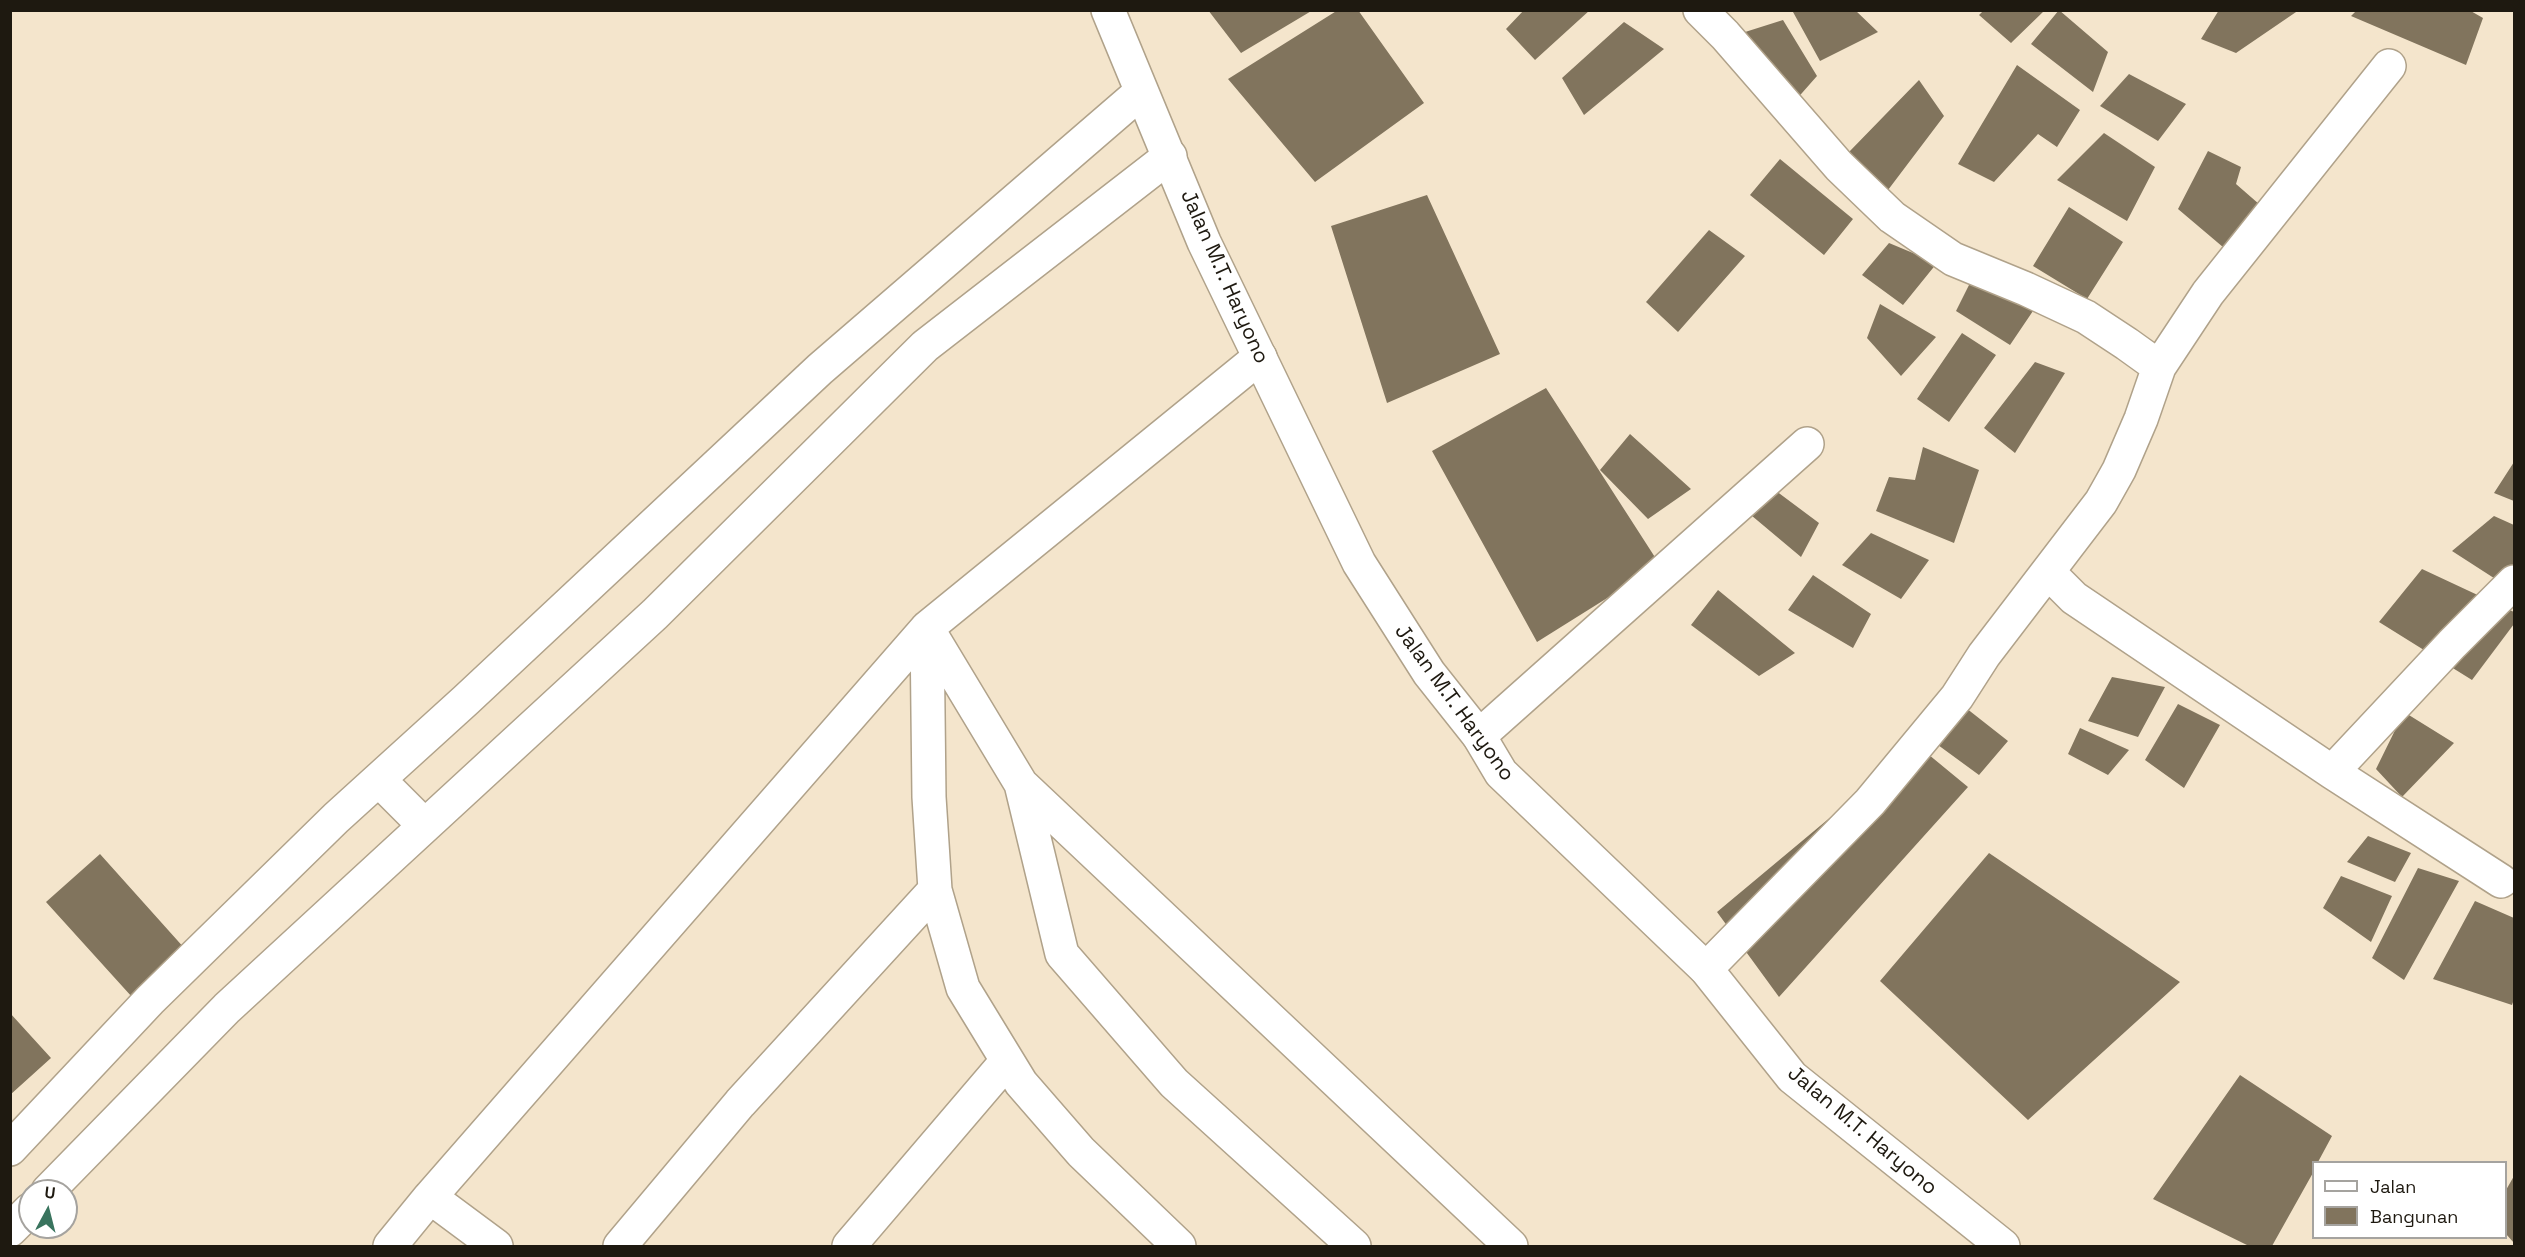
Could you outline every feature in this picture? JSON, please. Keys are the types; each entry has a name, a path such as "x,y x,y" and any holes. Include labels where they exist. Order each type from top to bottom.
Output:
{"main road":[{"name":"Jalan M.T. Haryono","path":"1108,10 1204,242 1359,563 1429,673 1479,736 1501,773 1706,969 1792,1077 2003,1246"},
{"path":"1700,10 1725,34 1857,184 1920,238 1953,259 2026,289 2085,317 2136,349 2159,368"},
{"path":"1706,969 1870,802 1957,697 1984,655 2101,502 2141,419 2159,368 2208,293 2389,66"},
{"path":"10,1149 150,1000 379,780 820,369 1141,92"},
{"path":"60,1179 227,1008 655,614 925,346 1170,156"},
{"path":"390,1246 430,1197 927,628 1260,357"},
{"path":"1479,736 1807,444"},
{"path":"2048,572 2074,598 2332,772 2501,881"},
{"path":"2332,772 2452,644 2514,582"},
{"path":"927,628 1021,784 1511,1246"},
{"path":"927,628 929,797 935,890 963,988 1021,1083 1081,1152 1179,1246"},
{"path":"379,780 424,825"},
{"path":"1021,784 1062,954 1174,1083 1354,1246"},
{"path":"620,1246 740,1103 935,890"},
{"path":"849,1246 1007,1061"},
{"path":"430,1197 496,1246"}],"building":[{"path":"1208,10 1313,10 1241,53"},
{"path":"1338,10 1358,10 1424,103 1315,182 1228,79"},
{"path":"1524,10 1590,10 1535,60 1506,29"},
{"path":"1795,10 1855,10 1878,32 1820,61 1793,12"},
{"path":"1984,10 2045,10 2011,43 1979,15"},
{"path":"2059,10 2108,52 2093,92 2031,44"},
{"path":"2219,10 2299,10 2236,53 2201,39"},
{"path":"2357,10 2469,10 2483,18 2466,65 2351,16"},
{"path":"1783,20 1817,76 1787,110 1723,39"},
{"path":"1624,22 1664,49 1584,115 1562,78"},
{"path":"2017,65 2080,110 2057,147 2038,134 1994,182 1958,164"},
{"path":"2129,74 2186,104 2158,141 2100,106"},
{"path":"1919,80 1944,116 1888,190 1849,152"},
{"path":"2104,133 2155,167 2127,221 2057,180"},
{"path":"2208,151 2241,167 2236,184 2267,211 2243,264 2178,209"},
{"path":"1780,159 1853,219 1824,255 1750,195"},
{"path":"1427,195 1500,354 1387,403 1331,226"},
{"path":"2069,207 2123,242 2087,299 2033,266"},
{"path":"1709,230 1745,256 1678,332 1646,302"},
{"path":"1889,243 1937,263 1903,305 1862,275"},
{"path":"1975,273 2035,308 2010,345 1956,311"},
{"path":"1880,304 1936,337 1901,376 1867,338"},
{"path":"1962,333 1996,355 1949,422 1917,399"},
{"path":"2035,362 2065,373 2015,453 1984,428"},
{"path":"1546,388 1660,565 1537,642 1432,451"},
{"path":"1630,434 1691,489 1648,519 1600,470"},
{"path":"1923,447 1979,470 1954,543 1876,511 1889,477 1915,480"},
{"path":"2514,462 2514,501 2494,493"},
{"path":"1760,479 1819,523 1801,557 1739,505"},
{"path":"2494,516 2514,525 2514,591 2452,551"},
{"path":"1871,533 1929,560 1901,599 1842,565"},
{"path":"2422,569 2514,612 2514,624 2472,680 2379,622"},
{"path":"1813,575 1871,614 1853,648 1788,610"},
{"path":"1718,590 1795,653 1759,676 1691,625"},
{"path":"2112,677 2165,687 2138,737 2088,721"},
{"path":"2178,704 2220,725 2184,788 2145,760"},
{"path":"1966,708 2008,741 1979,775 1938,745"},
{"path":"2404,712 2454,743 2402,797 2376,769"},
{"path":"2080,728 2129,750 2108,775 2068,754"},
{"path":"1917,745 1968,787 1779,997 1717,912"},
{"path":"2368,836 2411,853 2395,882 2347,862"},
{"path":"1989,853 2180,982 2028,1120 1880,981"},
{"path":"100,854 186,950 132,997 46,902"},
{"path":"2418,868 2459,881 2404,980 2372,958"},
{"path":"2341,876 2392,896 2371,942 2323,908"},
{"path":"2475,901 2514,918 2514,999 2512,1005 2433,979"},
{"path":"10,1013 51,1058 10,1095"},
{"path":"2240,1075 2332,1136 2319,1161 2312,1161 2312,1175 2272,1246 2249,1246 2153,1199"},
{"path":"2514,1176 2514,1243 2507,1235 2507,1188"}]}
